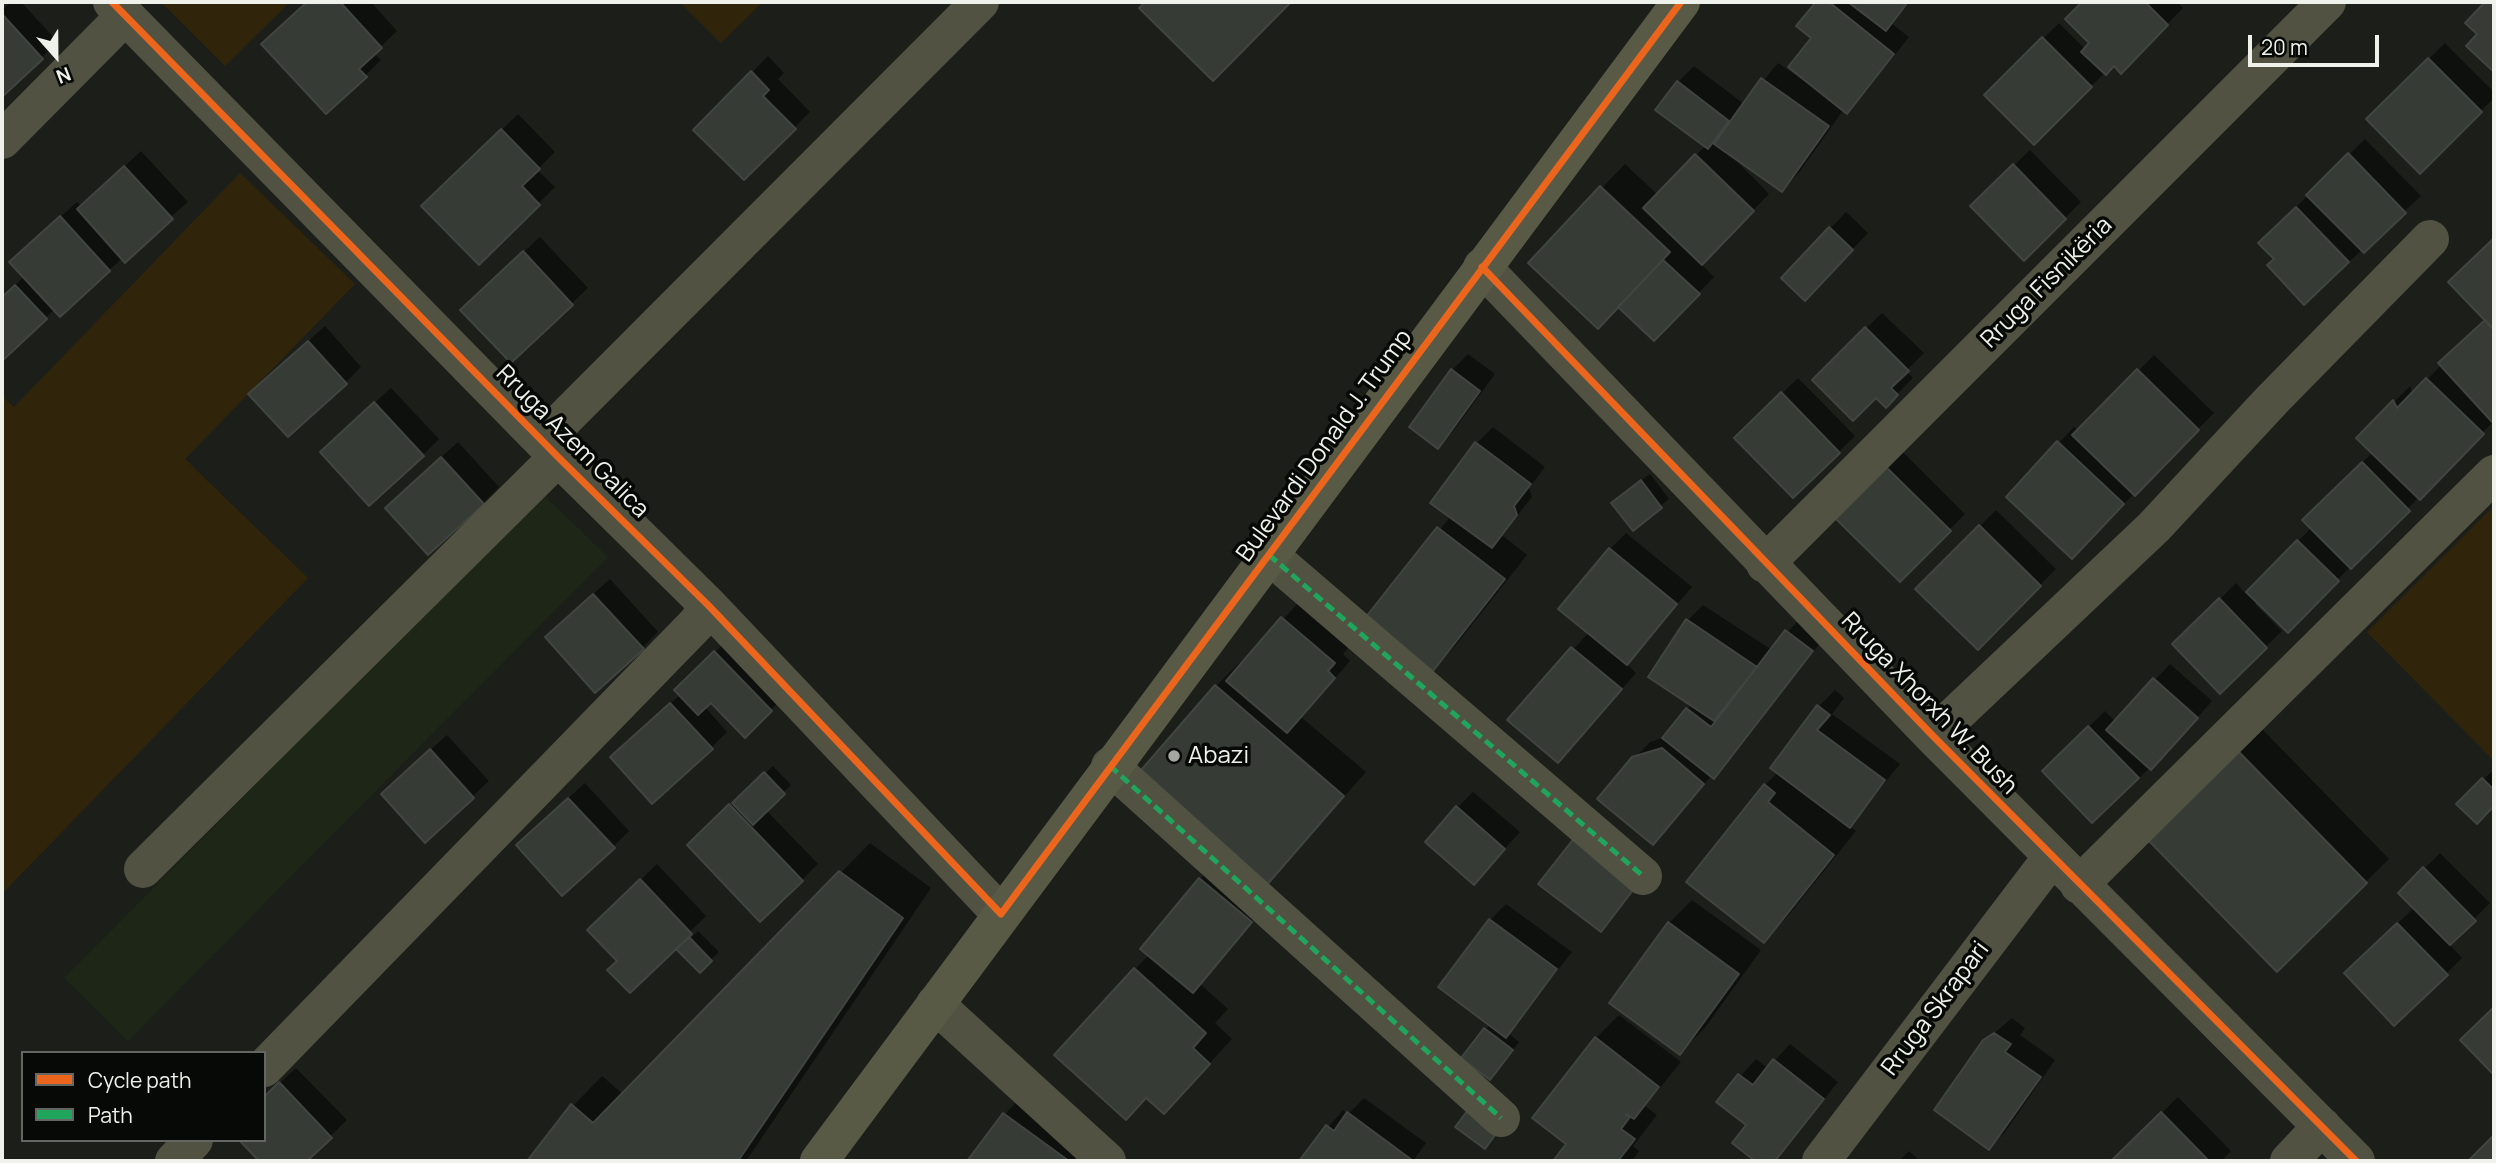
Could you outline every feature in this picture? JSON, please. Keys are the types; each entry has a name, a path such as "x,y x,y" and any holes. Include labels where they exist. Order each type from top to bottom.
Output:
{"main road":[{"name":"Bulevardi Donald J. Trump","path":"818,1161 1681,2"}],"street":[{"path":"143,869 980,2"},
{"name":"Rruga Fisnikëria","path":"1766,564 2327,2"},
{"path":"2,140 118,9"},
{"name":"Rruga Azem Galica","path":"118,9 709,606 1001,914"},
{"path":"1933,736 2154,527 2272,400 2430,239"},
{"name":"Rruga Xhorxh W. Bush","path":"1482,267 1933,736 2356,1161"},
{"path":"2080,885 2494,474"},
{"path":"1269,555 1643,876"},
{"path":"266,1066 697,623 709,606"},
{"path":"1110,766 1501,1118"},
{"name":"Rruga Skrapari","path":"1821,1161 2052,857"},
{"path":"935,1004 1107,1161"},
{"path":"2289,1161 2322,1126"},
{"path":"174,1161 192,1142"}],"shaded area":[{"path":"161,2 290,2 225,66"},
{"path":"679,2 763,2 721,43"},
{"path":"240,173 355,284 185,459 308,578 2,894 2,396 14,407"},
{"path":"543,494 608,557 128,1041 64,978"},
{"path":"2494,506 2494,761 2367,632"}],"building":[{"path":"307,2 340,2 382,48 359,69 367,77 326,114 261,44"},
{"path":"1145,2 1291,2 1213,81 1139,8"},
{"path":"1816,2 1829,2 1894,54 1847,114 1788,67 1811,38 1796,26"},
{"path":"1848,2 1908,2 1886,31"},
{"path":"2082,2 2145,2 2168,25 2121,74 2114,66 2106,75 2081,52 2089,43 2065,19"},
{"path":"2485,2 2494,2 2494,72 2466,46 2477,34 2465,23"},
{"path":"2,14 43,59 2,97"},
{"path":"2042,37 2092,87 2034,145 1984,95"},
{"path":"2428,58 2482,112 2420,174 2366,119"},
{"path":"751,71 769,90 763,96 796,129 744,180 693,130"},
{"path":"1761,78 1829,126 1782,192 1714,144"},
{"path":"1677,81 1729,121 1708,149 1655,110"},
{"path":"501,129 540,169 522,186 540,205 479,265 421,206"},
{"path":"2348,153 2406,213 2364,253 2306,195"},
{"path":"1695,154 1754,211 1702,265 1643,208"},
{"path":"2013,164 2066,219 2024,261 1970,206"},
{"path":"124,166 173,219 125,263 77,209"},
{"path":"1600,186 1670,252 1598,329 1528,263"},
{"path":"2296,207 2349,262 2304,305 2267,265 2274,259 2258,243"},
{"path":"60,216 110,271 60,317 9,262"},
{"path":"1829,227 1853,250 1805,301 1781,278"},
{"path":"2493,239 2494,241 2494,330 2448,282"},
{"path":"523,251 573,305 511,363 460,310"},
{"path":"1663,260 1700,294 1654,341 1618,307"},
{"path":"15,285 47,319 2,361 2,297"},
{"path":"2485,320 2494,330 2493,423 2438,363"},
{"path":"1865,327 1909,371 1891,388 1898,395 1886,408 1876,398 1853,421 1812,380"},
{"path":"308,341 347,384 288,437 248,394"},
{"path":"1451,369 1480,391 1438,449 1409,427"},
{"path":"2137,369 2199,430 2135,496 2072,435"},
{"path":"2426,378 2484,434 2420,500 2356,438 2393,400 2397,408"},
{"path":"1781,392 1840,453 1793,498 1734,438"},
{"path":"374,402 424,456 369,506 320,452"},
{"path":"2057,441 2124,504 2072,559 2006,497"},
{"path":"1475,442 1531,484 1514,506 1517,515 1492,548 1430,503"},
{"path":"441,457 484,504 428,555 385,508"},
{"path":"2362,462 2410,511 2351,569 2302,520"},
{"path":"1885,466 1951,531 1900,582 1834,517"},
{"path":"1641,480 1662,508 1633,531 1611,503"},
{"path":"1979,525 2041,586 1978,650 1915,589"},
{"path":"1437,527 1505,579 1433,671 1365,618"},
{"path":"2297,540 2339,581 2288,633 2246,592"},
{"path":"1609,548 1677,604 1627,665 1558,609"},
{"path":"593,594 644,649 595,693 545,637"},
{"path":"2219,598 2267,648 2220,694 2172,644"},
{"path":"1281,617 1335,663 1328,671 1335,678 1287,733 1226,681"},
{"path":"1686,619 1757,667 1714,721 1648,677"},
{"path":"1785,630 1813,651 1714,779 1662,738 1686,708 1711,727"},
{"path":"1571,647 1622,689 1558,763 1507,720"},
{"path":"714,651 772,711 745,738 711,703 698,715 674,690"},
{"path":"2153,678 2198,718 2151,770 2106,730"},
{"path":"1215,685 1344,796 1265,887 1136,776"},
{"path":"670,703 713,749 652,804 610,757"},
{"path":"1817,705 1830,715 1817,730 1885,780 1850,828 1770,768"},
{"path":"2088,726 2139,778 2092,823 2042,771"},
{"path":"1662,748 1704,784 1653,845 1597,799 1632,757"},
{"path":"430,749 474,798 425,843 381,794"},
{"path":"2238,751 2367,883 2277,972 2148,840"},
{"path":"764,772 785,794 753,825 732,803"},
{"path":"2482,778 2494,790 2494,806 2477,824 2456,804"},
{"path":"1764,784 1775,793 1768,802 1834,855 1764,943 1686,882"},
{"path":"568,798 615,848 562,896 516,845"},
{"path":"729,804 803,881 760,922 687,845"},
{"path":"1456,806 1505,849 1474,885 1425,842"},
{"path":"1575,837 1637,885 1601,932 1538,884"},
{"path":"2423,867 2476,921 2450,945 2398,893"},
{"path":"839,871 903,918 738,1161 527,1161 571,1104 593,1123"},
{"path":"1199,878 1252,922 1193,993 1140,949"},
{"path":"640,879 692,934 630,993 607,970 617,961 587,930"},
{"path":"1489,919 1557,969 1506,1038 1438,987"},
{"path":"1668,922 1739,974 1680,1055 1609,1003"},
{"path":"2397,923 2448,975 2394,1026 2344,973"},
{"path":"689,937 712,961 700,973 676,949"},
{"path":"1134,968 1206,1033 1193,1048 1210,1064 1164,1114 1146,1098 1126,1120 1054,1055"},
{"path":"2494,1007 2494,1075 2460,1040"},
{"path":"1484,1028 1513,1050 1490,1080 1461,1058"},
{"path":"1994,1033 2011,1044 2005,1052 2041,1077 1989,1150 1934,1110 1983,1040"},
{"path":"1595,1037 1659,1087 1634,1119 1626,1114 1630,1117 1621,1129 1635,1139 1618,1161 1553,1161 1566,1144 1532,1118"},
{"path":"1773,1059 1824,1099 1775,1161 1755,1161 1732,1143 1746,1125 1716,1102 1738,1074 1753,1085"},
{"path":"279,1082 332,1138 307,1161 259,1161 241,1142 266,1142 266,1095"},
{"path":"1471,1106 1501,1127 1485,1149 1455,1127"},
{"path":"1347,1112 1412,1160 1299,1161 1326,1125 1334,1131"},
{"path":"2161,1112 2209,1161 2111,1161"},
{"path":"1003,1113 1069,1161 967,1161"},
{"path":"2494,1135 2494,1161 2468,1161"}],"marked path":[{"path":"1269,555 1643,876"},
{"path":"1110,766 1501,1118"}],"cycle path":[{"path":"112,2 558,457 709,606 1001,914 1681,2"},
{"path":"1482,267 1933,736 2356,1161"}],"place":[{"name":"Abazi","path":"1174,756"}]}
